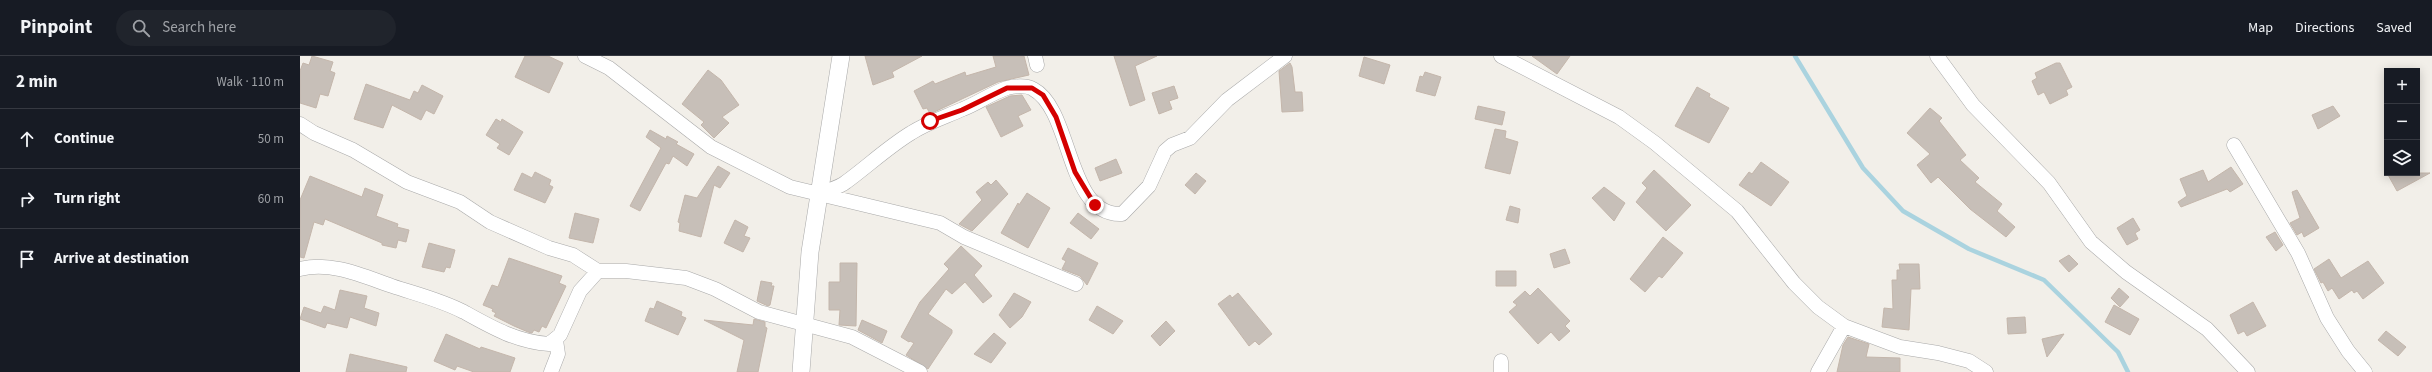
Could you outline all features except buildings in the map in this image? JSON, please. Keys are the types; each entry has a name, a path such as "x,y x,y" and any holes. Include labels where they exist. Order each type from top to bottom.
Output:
{"street":[{"path":"585,56 609,68 711,147 777,181 819,194 940,223 964,237 1076,284"},
{"path":"801,372 810,252 841,56"},
{"path":"819,194 845,183 870,162 930,121 962,110 1007,88 1020,86 1032,88 1043,95 1056,117 1075,172 1095,205 1112,214 1122,214 1149,186 1165,151 1172,145 1190,138 1227,100 1285,56"},
{"path":"1501,56 1619,117 1655,143 1738,211 1794,283 1818,307 1844,326 1900,347 1938,353 1969,361 1986,372"},
{"path":"1937,56 1973,105 2050,183 2091,242 2126,272 2207,329 2248,372"},
{"path":"300,124 314,133 353,150 407,182 460,202 490,222 549,248 573,255 598,271 626,271 686,278 715,289 759,312 852,337 920,372"},
{"path":"2234,145 2298,253 2327,318 2348,351 2365,372"},
{"path":"300,269 321,267 340,269 430,298 510,336 537,343 549,344 556,340 580,291 598,271"},
{"path":"1818,372 1844,326"},
{"path":"551,372 558,354 556,340"}],"waterway":[{"path":"1795,56 1863,168 1903,211 1969,249 2044,280 2118,352 2128,372"}],"route":[{"path":"930,121 962,110 1007,88 1020,86 1032,88 1043,95 1056,117 1075,172 1095,205"}]}
